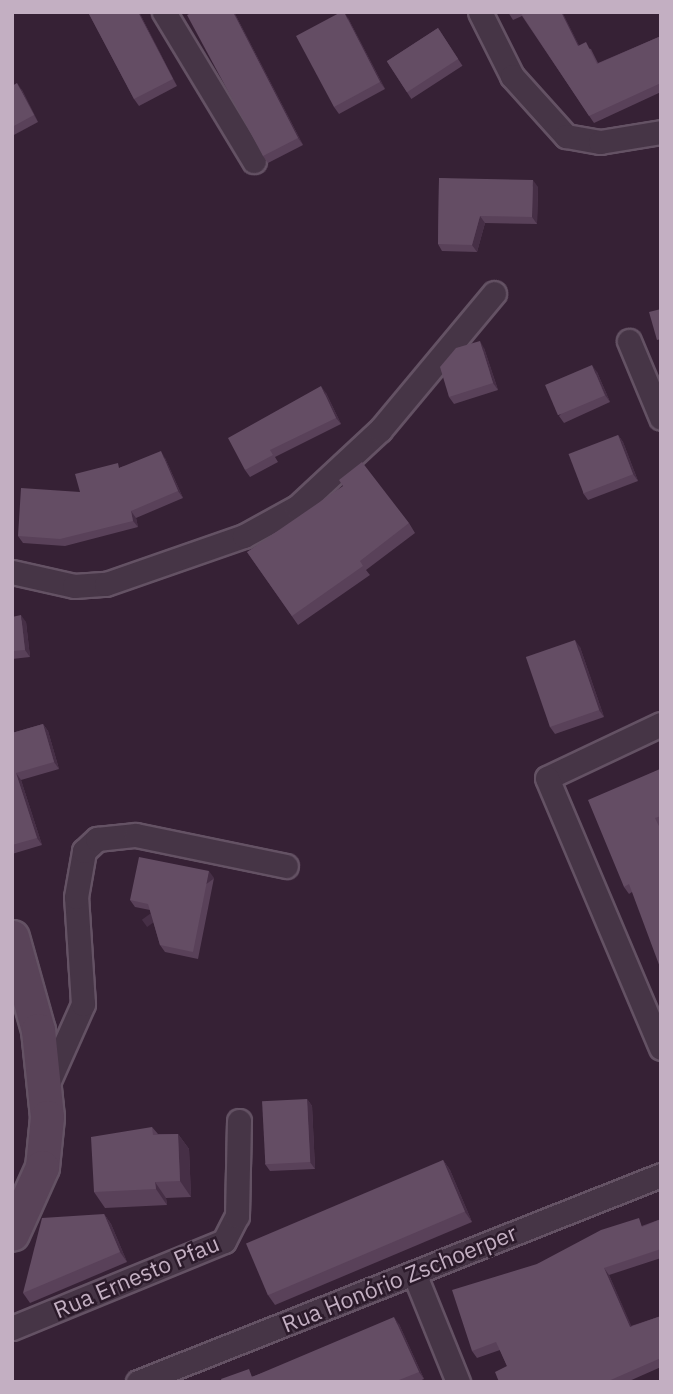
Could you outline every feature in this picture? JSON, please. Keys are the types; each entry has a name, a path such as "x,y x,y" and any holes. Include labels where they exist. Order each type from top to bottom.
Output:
{"main road":[{"path":"12,937 28,980 47,1085 42,1167 16,1219"}],"street":[{"path":"164,12 254,161"},
{"path":"480,12 512,76 566,136 600,142 661,132"},
{"path":"12,572 74,586 106,584 244,536 296,506 380,430 494,293"},
{"path":"629,341 661,418"},
{"path":"661,724 547,778 661,1048"},
{"path":"47,1085 83,1004 75,916 85,851 114,834 286,866"},
{"name":"Rua Ernesto Pfau","path":"12,1328 224,1241 237,1216 239,1121"},
{"name":"Rua Honório Zschoerper","path":"138,1382 661,1175"},
{"path":"414,1273 458,1382"}],"building":[{"path":"88,12 138,12 173,79 134,99"},
{"path":"193,12 233,12 298,138 263,156 187,15"},
{"path":"344,12 380,82 334,107 296,36"},
{"path":"520,12 561,12 578,46 586,42 597,64 661,36 661,83 589,116"},
{"path":"438,28 458,59 407,92 387,61"},
{"path":"17,83 34,115 12,127 12,86"},
{"path":"439,178 533,180 532,217 480,216 472,245 438,244"},
{"path":"661,309 661,339 657,340 649,312"},
{"path":"480,341 493,383 449,397 440,367 456,348"},
{"path":"592,365 605,395 558,415 545,385"},
{"path":"321,386 336,418 270,450 273,455 245,470 228,438"},
{"path":"618,435 633,474 584,493 569,454"},
{"path":"161,451 178,491 131,511 133,521 60,539 18,536 21,488 80,492 75,474 118,463 119,468"},
{"path":"362,462 409,523 360,561 363,566 292,616 247,552 343,486 339,480"},
{"path":"21,615 25,650 12,651 12,617"},
{"path":"575,640 599,710 550,727 526,657"},
{"path":"43,724 54,762 16,773 37,838 12,845 12,733"},
{"path":"660,769 661,816 655,818 661,830 661,970 629,884 624,887 588,800"},
{"path":"139,857 209,871 193,952 160,945 148,904 130,900"},
{"path":"307,1099 310,1162 265,1164 262,1101"},
{"path":"152,1127 153,1135 178,1134 180,1181 155,1182 156,1189 94,1192 91,1137"},
{"path":"443,1160 465,1212 268,1295 246,1244"},
{"path":"104,1214 120,1252 23,1293 42,1218"},
{"path":"639,1218 642,1227 661,1219 661,1249 604,1268 630,1327 661,1316 661,1358 606,1382 499,1382 495,1372 507,1366 496,1342 472,1351 452,1290 537,1264 601,1230"},
{"path":"394,1317 419,1372 394,1382 222,1382 221,1379 249,1369 252,1377"}]}
